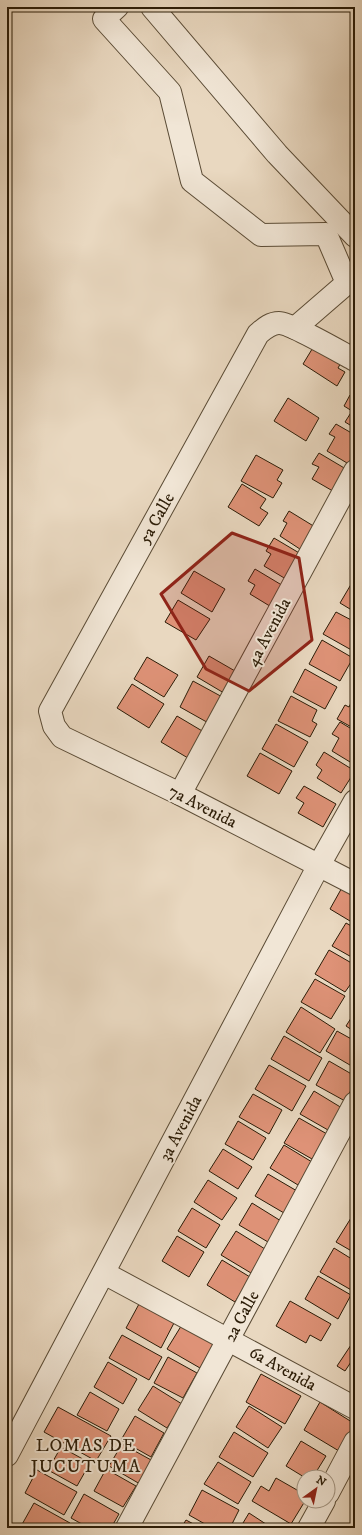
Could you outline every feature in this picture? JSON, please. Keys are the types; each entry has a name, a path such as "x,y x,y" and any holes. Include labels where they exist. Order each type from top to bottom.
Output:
{"street":[{"name":"5a Calle","path":"54,726 50,710 258,334 269,325 288,325 347,283 326,234 261,235 192,181 170,92 104,20 117,7"},
{"path":"152,7 277,154 355,236"},
{"path":"288,325 355,360"},
{"name":"4a Avenida","path":"180,794 355,471"},
{"name":"7a Avenida","path":"54,726 62,737 180,794 319,864 355,884"},
{"name":"3a Avenida","path":"7,1455 319,864 355,801"},
{"name":"2a Calle","path":"127,1528 355,1103"},
{"name":"6a Avenida","path":"104,1273 355,1408"},
{"path":"336,1478 355,1442"},
{"path":"309,1528 320,1509"}],"highlighted area":[{"path":"232,533 299,558 312,640 249,691 206,669 161,594"}],"building":[{"path":"317,341 344,357 338,368 345,372 337,386 303,364"},
{"path":"350,395 355,398 355,428 345,422 352,411 344,406"},
{"path":"288,398 319,418 306,441 274,421"},
{"path":"336,424 355,435 355,462 352,466 327,451 335,437 329,434"},
{"path":"319,453 351,472 338,494 312,479 319,467 312,464"},
{"path":"256,455 283,470 277,480 282,483 273,498 241,481"},
{"path":"242,484 266,499 260,508 268,513 259,526 228,507"},
{"path":"289,511 320,530 306,553 280,536 287,523 283,521"},
{"path":"274,538 306,557 291,582 264,566 271,554 266,551"},
{"path":"255,569 285,587 273,608 250,594 255,585 248,581"},
{"path":"194,571 225,589 212,612 181,593"},
{"path":"353,581 355,582 355,612 340,603"},
{"path":"178,600 210,619 196,640 165,622"},
{"path":"336,612 355,622 355,652 323,634"},
{"path":"322,640 353,658 340,681 309,664"},
{"path":"209,656 242,675 229,696 197,677"},
{"path":"147,657 178,675 164,697 134,679"},
{"path":"305,669 337,687 325,709 293,692"},
{"path":"193,681 226,699 212,725 180,707"},
{"path":"132,684 164,704 149,728 117,708"},
{"path":"355,695 355,729 337,719 345,705 349,707"},
{"path":"291,696 317,710 312,721 317,724 310,737 278,721"},
{"path":"177,716 209,735 193,761 161,742"},
{"path":"340,722 355,731 355,765 332,751 339,738 332,734"},
{"path":"276,724 308,742 294,767 262,749"},
{"path":"324,752 355,771 341,793 317,778 322,770 316,765"},
{"path":"260,753 292,771 279,794 247,776"},
{"path":"304,786 336,804 323,827 298,813 304,803 296,798"},
{"path":"344,884 355,890 355,924 330,909"},
{"path":"346,923 355,928 355,959 332,946"},
{"path":"329,950 355,965 355,978 345,992 315,974"},
{"path":"315,979 345,996 331,1019 301,1002"},
{"path":"301,1007 335,1029 320,1053 286,1032"},
{"path":"355,1012 355,1032 346,1026"},
{"path":"337,1031 355,1041 355,1068 326,1051"},
{"path":"284,1036 322,1058 309,1081 271,1059"},
{"path":"329,1061 355,1076 355,1083 345,1101 316,1085"},
{"path":"269,1065 306,1086 292,1111 255,1089"},
{"path":"314,1091 342,1108 328,1130 300,1114"},
{"path":"253,1094 282,1110 269,1134 239,1117"},
{"path":"299,1118 327,1134 312,1159 284,1143"},
{"path":"238,1121 266,1138 253,1160 225,1144"},
{"path":"284,1145 312,1162 298,1185 270,1168"},
{"path":"223,1149 252,1167 238,1189 209,1171"},
{"path":"268,1174 297,1191 284,1213 255,1196"},
{"path":"208,1180 237,1198 222,1220 194,1202"},
{"path":"252,1203 281,1221 268,1242 239,1225"},
{"path":"192,1208 220,1225 206,1248 178,1231"},
{"path":"351,1218 355,1221 355,1253 336,1242"},
{"path":"236,1231 265,1249 251,1273 221,1255"},
{"path":"177,1236 204,1252 189,1277 162,1261"},
{"path":"334,1248 355,1261 355,1287 353,1291 320,1272"},
{"path":"222,1260 250,1277 235,1302 207,1285"},
{"path":"318,1276 351,1295 338,1319 305,1299"},
{"path":"290,1301 331,1324 321,1341 310,1335 306,1343 276,1326"},
{"path":"139,1304 174,1323 161,1348 126,1328"},
{"path":"183,1323 215,1342 200,1368 167,1349"},
{"path":"122,1335 162,1357 149,1380 109,1358"},
{"path":"355,1339 355,1365 351,1362 345,1371 337,1366"},
{"path":"168,1357 197,1373 183,1398 154,1383"},
{"path":"108,1362 137,1379 123,1404 94,1387"},
{"path":"261,1374 301,1396 285,1424 246,1402"},
{"path":"153,1386 182,1404 167,1428 138,1410"},
{"path":"90,1392 119,1409 107,1431 77,1415"},
{"path":"320,1402 355,1424 339,1451 304,1430"},
{"path":"249,1406 282,1427 268,1448 236,1427"},
{"path":"58,1407 111,1436 96,1461 44,1432"},
{"path":"135,1416 164,1433 151,1457 121,1440"},
{"path":"234,1432 268,1453 253,1477 219,1457"},
{"path":"301,1441 326,1456 318,1469 296,1469 296,1472 286,1466"},
{"path":"122,1444 153,1461 140,1484 109,1466"},
{"path":"61,1447 90,1463 77,1486 48,1470"},
{"path":"218,1462 251,1482 238,1504 204,1484"},
{"path":"106,1469 136,1486 123,1507 94,1491"},
{"path":"37,1470 77,1492 64,1515 25,1493"},
{"path":"276,1478 296,1489 296,1509 300,1509 291,1524 252,1501 261,1486 269,1491"},
{"path":"202,1490 239,1510 230,1528 212,1528 189,1515"},
{"path":"84,1494 119,1514 111,1528 89,1528 71,1518"},
{"path":"34,1503 70,1523 67,1528 20,1528"},
{"path":"249,1513 272,1528 240,1528"},
{"path":"355,1518 355,1528 349,1528"},
{"path":"186,1520 201,1528 181,1528"}],"district":[{"name":"LOMAS DE JUCUTUMA","path":"86,1455"}]}
